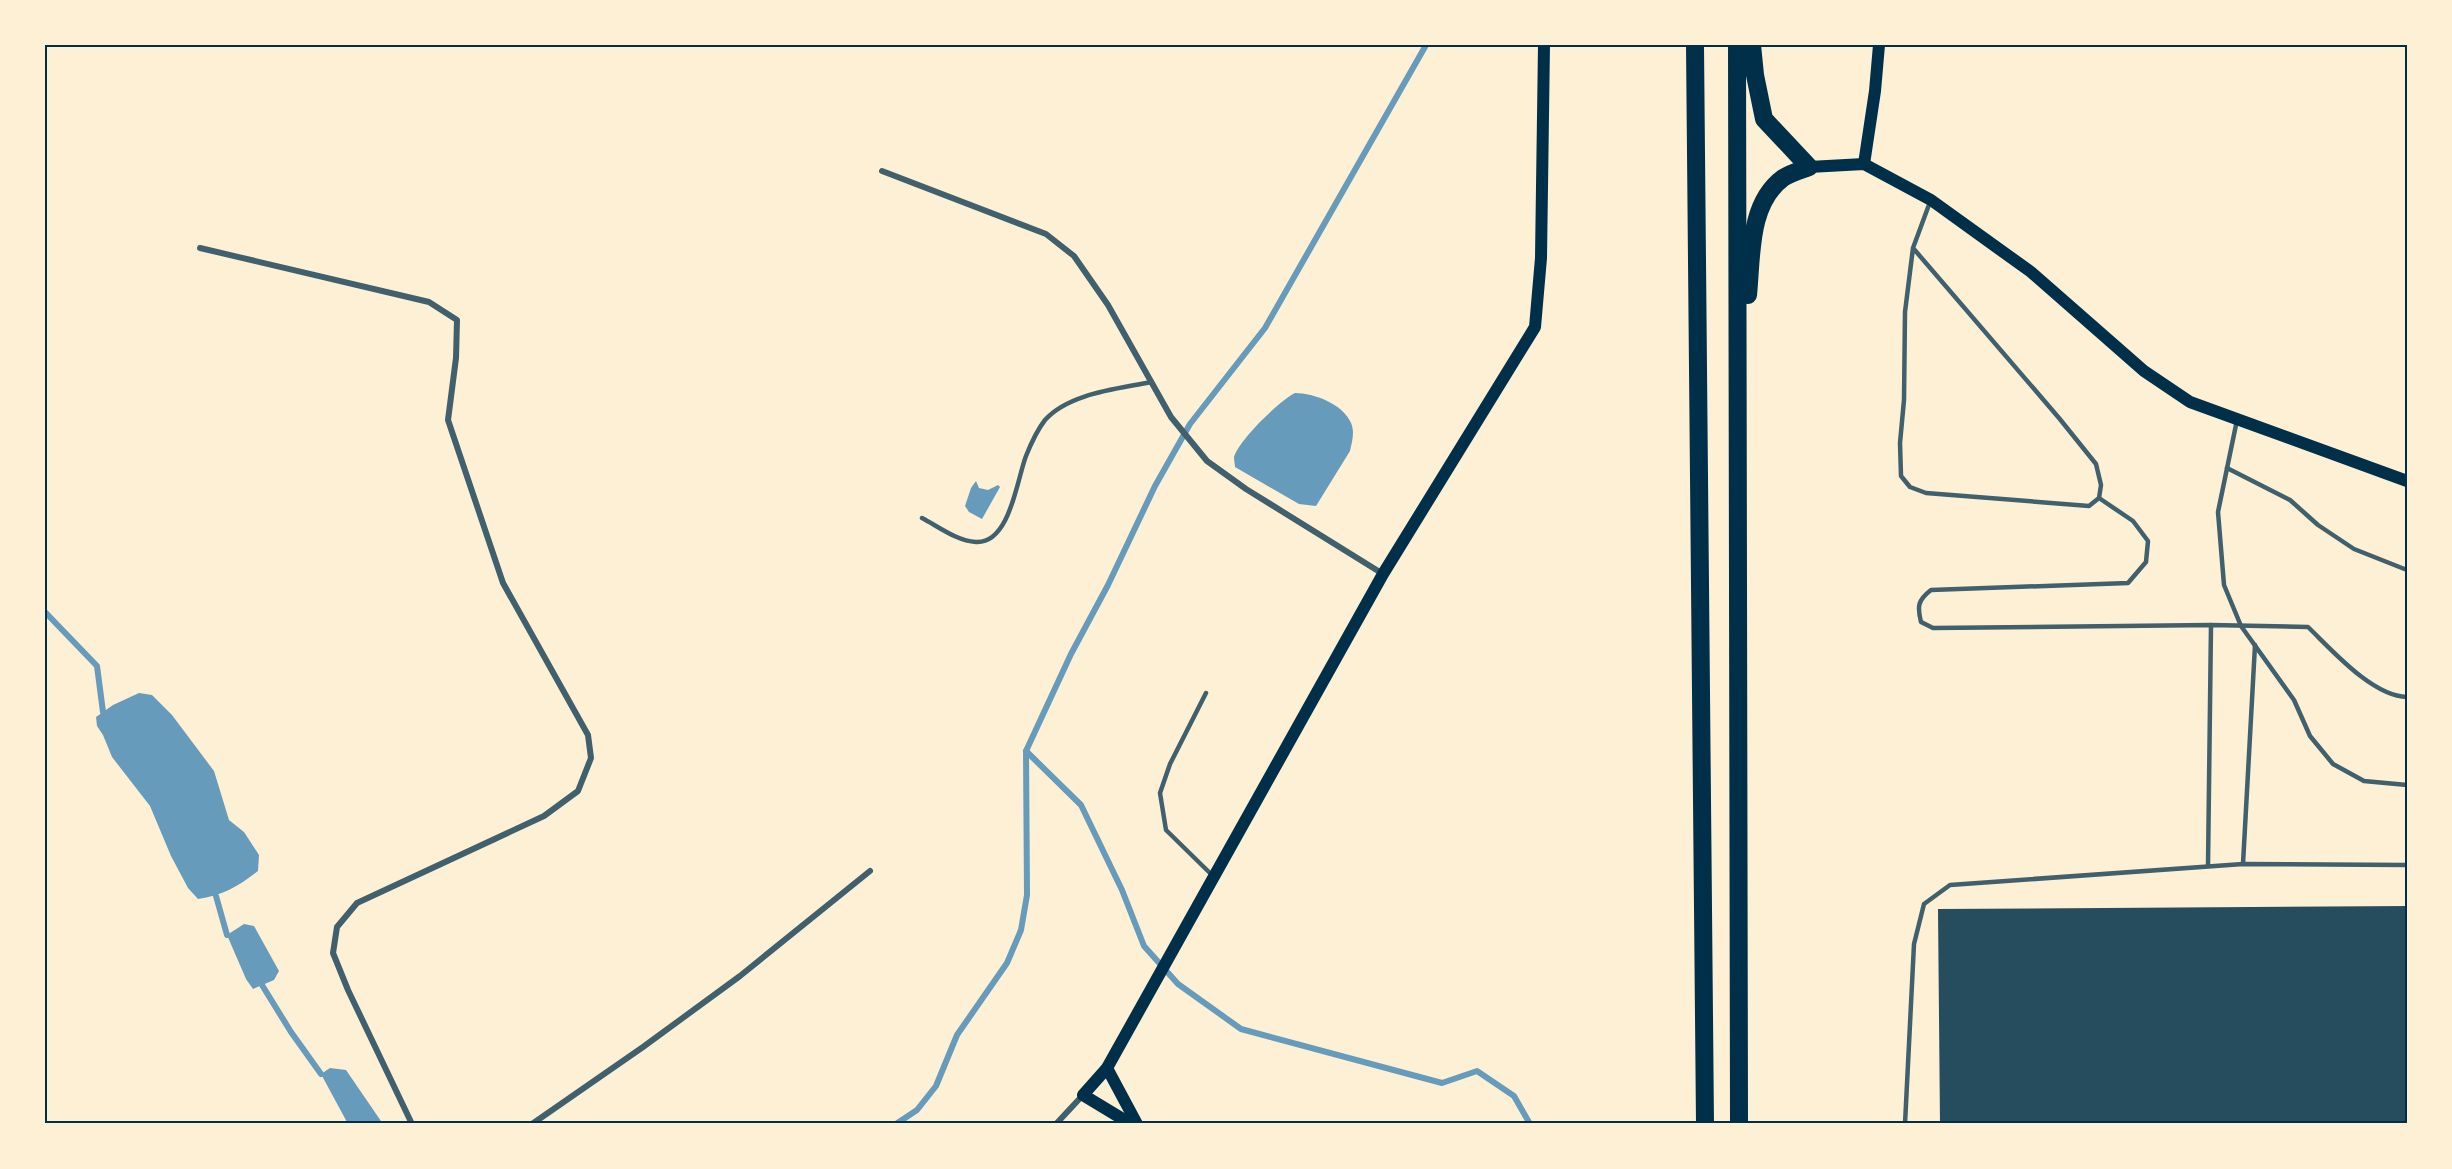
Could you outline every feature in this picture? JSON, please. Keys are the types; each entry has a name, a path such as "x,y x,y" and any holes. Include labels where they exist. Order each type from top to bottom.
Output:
{"highway":[{"path":"1695,45 1705,1124"},
{"path":"1737,45 1739,1124"},
{"path":"1738,386 1756,219 1768,195 1784,178 1809,167 1764,119 1755,75 1752,45"}],"main road":[{"path":"1131,1124 1083,1095 1107,1068 1383,574 1535,327 1541,258 1544,45"},
{"path":"1864,164 1879,45"},
{"path":"1809,167 1864,164 1931,200 2031,272 2144,371 2190,402 2407,481"},
{"path":"1107,1068 1137,1124"}],"street":[{"path":"882,171 1046,234 1074,256 1108,305 1171,417 1207,461 1246,489 1383,574"},
{"path":"200,248 429,302 457,320 456,358 448,420 503,583 588,735 591,758 578,790 544,816 357,903 337,927 333,953 348,990 412,1124"},
{"path":"532,1124 644,1047 740,976 870,871"},
{"path":"1056,1124 1083,1095"}],"lane":[{"path":"1913,248 2096,464 2101,485 2099,498 2089,506 1926,494 1910,487 1900,476 1905,312 1913,248 1931,200"},
{"path":"922,518 962,539 979,542 992,537 1006,520 1026,456 1045,420 1071,402 1096,393 1151,382"},
{"path":"2237,420 2218,512 2224,585 2241,626 2294,700 2310,736 2333,764 2364,781 2407,785"},
{"path":"2227,468 2290,500 2318,525 2354,549 2407,570"},
{"path":"2099,498 2133,521 2148,541 2146,562 2128,583 1931,590 1920,598 1917,608 1921,622 1933,628 2211,625 2308,627 2353,670 2382,689 2407,697"},
{"path":"2208,866 2211,625"},
{"path":"2243,864 2255,645"},
{"path":"1206,693 1170,764 1160,793 1166,830 1215,878"},
{"path":"1905,1124 1914,944 1924,904 1950,885 2243,864 2407,865"}],"water":[{"path":"1295,393 1319,397 1335,405 1347,416 1352,426 1353,437 1350,451 1316,506 1299,504 1235,467 1234,457 1237,450 1251,431 1270,412"},
{"path":"976,481 979,488 988,490 998,485 1000,487 982,519 969,512 965,506"},
{"path":"139,693 152,695 172,715 214,771 229,820 244,832 259,855 258,871 223,893 198,899 188,888 171,856 150,806 112,757 97,726 96,717 113,705"},
{"path":"244,924 254,926 279,971 274,980 253,989 246,979 227,935"},
{"path":"330,1068 346,1070 383,1124 348,1124 321,1074"}],"building":[{"path":"2407,906 2407,1124 1940,1124 1938,909"}],"waterway":[{"path":"896,1124 917,1110 936,1086 957,1035 1007,963 1021,930 1027,895 1026,751 1071,654 1108,585 1155,486 1190,424 1265,328 1426,45"},
{"path":"45,612 97,666 103,712"},
{"path":"1026,751 1081,805 1122,890 1144,946 1178,984 1241,1029 1442,1083 1477,1071 1514,1096 1530,1124"},
{"path":"216,896 227,935"},
{"path":"262,985 321,1074"}]}
